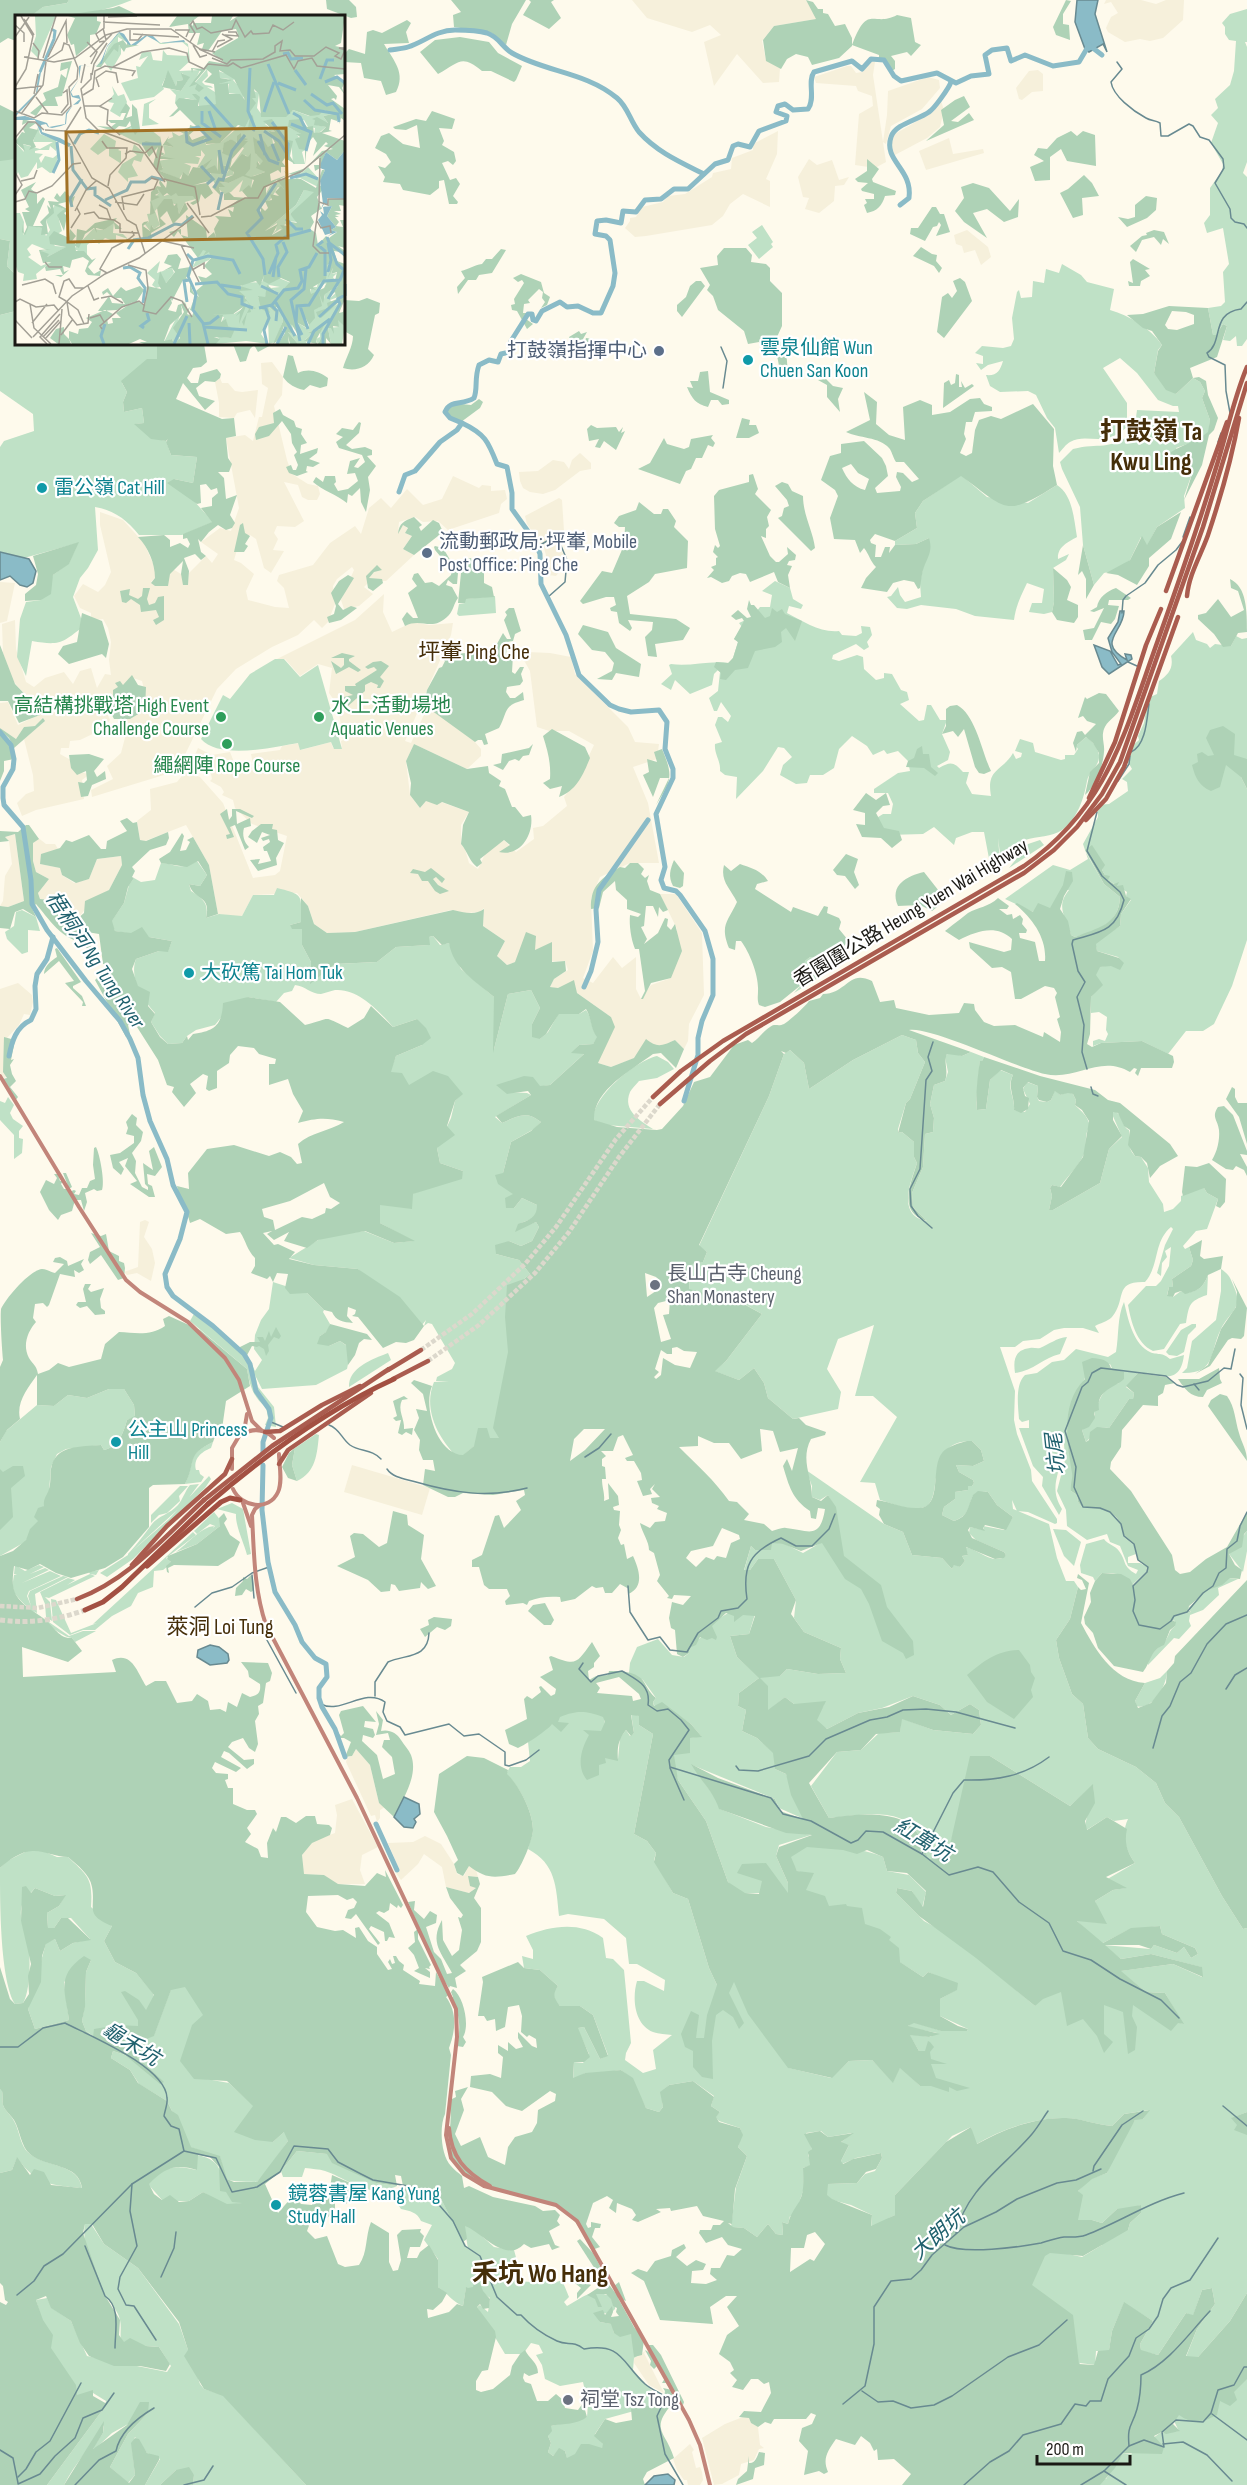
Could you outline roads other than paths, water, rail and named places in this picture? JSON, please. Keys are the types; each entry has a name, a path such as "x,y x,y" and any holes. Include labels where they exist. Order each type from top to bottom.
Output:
{"highway":[{"path":"1086,812 1120,746 1201,516 1247,367"},
{"path":"1086,812 1113,776 1125,748 1213,495 1247,383"},
{"path":"1187,596 1188,585 1226,479 1244,391"},
{"path":"1166,591 1217,447 1237,398"},
{"path":"1086,812 1112,749 1161,609"},
{"path":"1086,812 1106,799 1124,767 1178,617"},
{"name":"香園圍公路 Heung Yuen Wai Highway","path":"993,887 1036,857 1086,812"},
{"name":"香園圍公路 Heung Yuen Wai Highway","path":"653,1097 693,1062 993,887 1035,865 1068,837 1086,812"},
{"name":"香園圍公路 Heung Yuen Wai Highway","path":"660,1104 737,1040 792,1004"},
{"path":"261,1431 272,1435 284,1429 322,1405 421,1350"},
{"path":"85,1610 108,1598 136,1574 206,1502 304,1430 364,1394 428,1361"},
{"path":"77,1599 122,1576 272,1446 389,1369"},
{"path":"279,1464 285,1452 394,1379"},
{"path":"122,1576 163,1530 225,1474 232,1459"},
{"path":"136,1574 155,1561 219,1503 230,1498 241,1500"}],"main road":[{"path":"0,1076 126,1280 140,1292 188,1322 222,1354 239,1380 252,1421 261,1431"},
{"path":"232,1468 233,1445 246,1424 248,1410"},
{"path":"239,1436 247,1432 261,1431"},
{"path":"279,1454 279,1487 274,1497 256,1506 252,1515 259,1602 269,1631 353,1790 454,2003 458,2025 446,2141 455,2164 476,2182 556,2205 571,2214 584,2230 692,2426 710,2485"},
{"path":"233,1489 247,1509 253,1536"},
{"path":"241,1500 256,1506"}],"water":[{"path":"1077,0 1098,0 1095,14 1107,52 1103,44 1089,52 1085,49 1075,22"},
{"path":"0,552 29,559 36,571 33,583 27,587 20,585 10,576 0,580"},
{"path":"1120,611 1124,611 1123,618 1112,642 1113,648 1127,660 1125,654 1131,655 1132,659 1109,674 1102,667 1094,645 1110,651 1118,665 1121,664 1112,652 1108,638 1118,622"},
{"path":"210,1645 219,1647 228,1654 227,1663 210,1665 197,1657 198,1650"},
{"path":"404,1797 419,1804 420,1814 414,1819 416,1822 413,1828 404,1827 394,1817"},
{"path":"668,2474 675,2480 674,2485 645,2485 654,2476"}],"waterway":[{"path":"390,50 408,47 448,31 471,30 487,33 495,37 512,53 579,77 605,89 621,102 636,128 646,139 669,156 704,174"},
{"path":"1089,45 1102,55"},
{"path":"399,492 405,475 415,471 440,442 457,430 462,423 450,418 445,412 447,408 474,398 479,365 489,360 498,362 501,354 510,352 511,341 528,314 532,314 533,320 536,321 542,311 560,302 567,307 578,306 593,313 601,313 613,286 615,273 610,240 606,236 595,234 597,221 621,223 623,211 636,212 645,200 661,199 674,189 688,189 715,164 728,160 733,146 738,144 750,147 759,131 786,121 787,116 776,112 778,106 785,104 793,110 808,109 814,72 852,61 862,69 871,59 884,60 894,76 901,81 937,73 956,83 971,76 989,74 985,55 992,50 1007,48 1011,61 1025,55 1053,66 1079,62 1089,45"},
{"path":"1117,62 1122,69 1111,82 1115,93 1135,111 1160,123 1161,136 1168,136 1189,124 1200,137 1209,140 1223,159 1224,168 1215,183 1230,209 1231,218 1235,222 1244,224 1247,228"},
{"path":"900,205 909,198 909,188 903,172 891,153 891,137 902,125 931,110 951,82"},
{"path":"1230,413 1225,365 1209,357 1207,353 1215,342 1225,316 1241,309 1247,302"},
{"path":"721,347 727,361 723,388"},
{"path":"462,423 485,439 497,464 507,467 512,493 512,509 535,541 540,554 541,584 566,635 579,675 610,705 631,712 659,710 667,722 665,749 673,769 673,778 656,814 665,867 661,880 664,888 676,891 680,895 705,931 713,959 713,995 702,1021 698,1038 698,1055 684,1101"},
{"path":"1218,442 1221,433"},
{"path":"1183,537 1190,517"},
{"path":"537,547 547,541 559,541 567,560 565,582 548,597"},
{"path":"1122,613 1123,600 1126,596 1145,583 1158,565 1182,542"},
{"path":"1128,662 1137,666"},
{"path":"1131,752 1136,749 1143,738 1149,704"},
{"name":"梧桐河 Ng Tung River","path":"0,732 11,745 14,759 13,769 3,787 4,805 23,827 32,904 47,930 120,1021 130,1039 138,1058 143,1095 150,1121 167,1159 173,1185 187,1212 180,1239 165,1274 167,1287 173,1296 213,1326 244,1354 250,1364 256,1391 269,1409 271,1418 263,1442 263,1452"},
{"path":"1118,781 1129,764 1130,756"},
{"path":"1087,1069 1082,1052 1084,1025 1077,997 1085,982 1078,971 1072,944 1073,940 1099,932 1111,925 1121,911 1124,900 1120,892 1102,876 1087,851 1097,812"},
{"path":"584,987 591,971 598,942 596,910 599,890 648,820"},
{"path":"9,1056 16,1035 22,1026 31,1020 36,1009 37,974 47,959 53,937"},
{"path":"932,1228 918,1216 911,1206 910,1189 920,1169 926,1080 932,1071 928,1057 933,1042"},
{"path":"1091,1087 1093,1094 1098,1096"},
{"name":"坑尾","path":"1235,1349 1231,1369 1224,1368 1208,1381 1183,1387 1166,1376 1101,1368 1092,1373 1088,1382 1082,1387 1065,1431 1076,1467 1074,1487 1083,1507 1100,1508 1110,1512 1121,1524 1124,1536 1134,1544 1138,1560 1148,1567 1147,1572 1133,1586 1135,1600 1133,1611 1139,1625 1160,1629 1174,1616 1187,1612 1203,1593 1213,1586 1219,1573 1226,1568 1227,1549 1237,1541 1240,1526 1247,1512"},
{"path":"1240,1374 1243,1378 1241,1405 1247,1429"},
{"name":"坑尾","path":"1194,1384 1199,1390"},
{"path":"271,1422 283,1427"},
{"path":"329,1425 336,1429 350,1445 381,1459"},
{"path":"585,1457 599,1448 611,1434"},
{"name":"梧桐河 Ng Tung River","path":"263,1465 262,1510 268,1562 275,1592 295,1625 302,1642 315,1658 326,1664 327,1677 319,1688 319,1698 335,1729 345,1757"},
{"path":"387,1469 400,1478 471,1493 499,1493 527,1488"},
{"path":"628,1586 630,1612 648,1640 660,1637 670,1650 687,1652 698,1633 718,1618 721,1611 738,1608 747,1599 747,1569 755,1555 770,1543 781,1538 796,1546 812,1546 829,1529 835,1514"},
{"path":"195,1607 212,1593 232,1587 252,1573 269,1567"},
{"path":"252,1575 254,1598"},
{"path":"1153,1748 1162,1716 1170,1706 1180,1682 1191,1673 1207,1644 1226,1624 1247,1615"},
{"path":"262,1631 296,1693"},
{"path":"375,1696 375,1682 388,1662 420,1651 425,1647 429,1633"},
{"name":"紅萬坑","path":"583,1663 579,1669 591,1682 598,1676 622,1671 628,1674 645,1688 648,1705 657,1711 668,1709 681,1720 689,1730 669,1760 670,1767 771,1798 783,1814 811,1821 851,1843 858,1840 866,1831 883,1832 922,1854 949,1875 978,1867 993,1872 1019,1902 1049,1923 1063,1951 1091,1960 1120,1979 1161,2000 1179,2018"},
{"path":"1226,1689 1235,1675 1247,1668"},
{"path":"321,1704 336,1706 361,1699 377,1698 385,1702 383,1712 387,1721 400,1727 405,1735 449,1724 464,1736 479,1734 505,1752 505,1765 509,1766 526,1760 539,1750"},
{"path":"736,1766 739,1770 758,1771 809,1756 826,1739 870,1720 887,1717 903,1710 926,1709 956,1712 1015,1728"},
{"path":"922,1854 953,1793 964,1780 987,1780 1009,1776 1030,1769 1049,1757"},
{"path":"670,1768 684,1800"},
{"name":"梧桐河 Ng Tung River","path":"376,1824 397,1870"},
{"name":"龜禾坑","path":"0,2047 18,2047 43,2028 65,2023 125,2054 141,2064 163,2086 167,2100 164,2116 171,2126 179,2129 184,2151 216,2158 232,2192 257,2187 280,2172 294,2146 328,2149 338,2162 373,2180 414,2187 440,2206 453,2221 465,2246 480,2256 497,2297 517,2315 521,2315 547,2336 557,2341 584,2349 597,2348 614,2351 645,2384 666,2397 657,2416 665,2454 683,2485"},
{"path":"1223,2106 1247,2126"},
{"path":"956,2233 961,2217 977,2191 1032,2134 1048,2111"},
{"path":"1093,2171 1094,2166 1122,2125 1143,2111"},
{"path":"156,2340 134,2306 126,2305 118,2289 120,2277 137,2246 130,2211 132,2184 184,2151"},
{"name":"大朗坑","path":"843,2404 865,2386 874,2344 874,2307 891,2281 911,2279 932,2255 964,2227 1017,2199 1057,2183 1076,2180 1101,2169"},
{"path":"17,2295 34,2281 44,2266 63,2254 132,2184"},
{"path":"945,2245 978,2250 1031,2245 1064,2237 1080,2237 1184,2193"},
{"path":"161,2277 174,2248 176,2232"},
{"path":"964,2485 990,2462 1009,2451 1023,2435 1061,2424 1075,2404 1086,2406 1090,2401 1101,2401 1108,2379 1129,2356 1136,2338 1149,2329 1158,2316 1163,2299 1171,2288 1190,2280 1218,2238"},
{"path":"85,2246 105,2296 113,2306 116,2320 115,2348"},
{"path":"1129,2446 1129,2429 1138,2405 1141,2375 1170,2355 1210,2311"},
{"path":"862,2391 878,2402 893,2401 911,2408 934,2405 952,2396 1008,2357 1039,2345 1067,2320"},
{"path":"1081,2485 1104,2471 1129,2446 1144,2440 1164,2447 1162,2432 1176,2420 1203,2422 1211,2413 1218,2390 1234,2385 1244,2367 1247,2367"},
{"path":"18,2477 26,2469 36,2452 50,2441 81,2383"},
{"path":"18,2484 40,2474 75,2438 83,2418 102,2410 114,2393"},
{"path":"75,2485 99,2460 116,2451 121,2438 130,2426 154,2408"},
{"path":"1212,2414 1247,2440"},
{"path":"1163,2444 1183,2442 1207,2455 1232,2481"},
{"path":"0,2450 13,2458 18,2483"},
{"path":"184,2485 204,2480 213,2466"},
{"path":"1104,2471 1126,2485"}],"tunnel":[{"path":"421,1350 472,1314 525,1264 556,1227 616,1139 653,1097"},
{"path":"428,1361 479,1325 535,1273 569,1232 619,1157 660,1104"},
{"path":"0,1606 38,1608 77,1599"},
{"path":"0,1620 22,1622 43,1620 85,1610"}],"place":[{"name":"打鼓嶺指揮中心","path":"659,351"},
{"name":"雲泉仙館 Wun Chuen San Koon","path":"748,360"},
{"name":"雷公嶺 Cat Hill","path":"42,488"},
{"name":"流動郵政局: 坪輋, Mobile Post Office: Ping Che","path":"427,553"},
{"name":"高結構挑戰塔 High Event Challenge Course","path":"221,717"},
{"name":"水上活動場地 Aquatic Venues","path":"319,717"},
{"name":"繩網陣 Rope Course","path":"227,744"},
{"name":"大砍篤 Tai Hom Tuk","path":"189,973"},
{"name":"長山古寺 Cheung Shan Monastery","path":"655,1285"},
{"name":"公主山 Princess Hill","path":"116,1442"},
{"name":"鏡蓉書屋 Kang Yung Study Hall","path":"276,2205"},
{"name":"祠堂 Tsz Tong","path":"568,2400"}],"district":[{"name":"打鼓嶺 Ta Kwu Ling","path":"1151,447"},
{"name":"坪輋 Ping Che","path":"474,652"},
{"name":"萊洞 Loi Tung","path":"220,1627"},
{"name":"禾坑 Wo Hang","path":"540,2274"}]}
